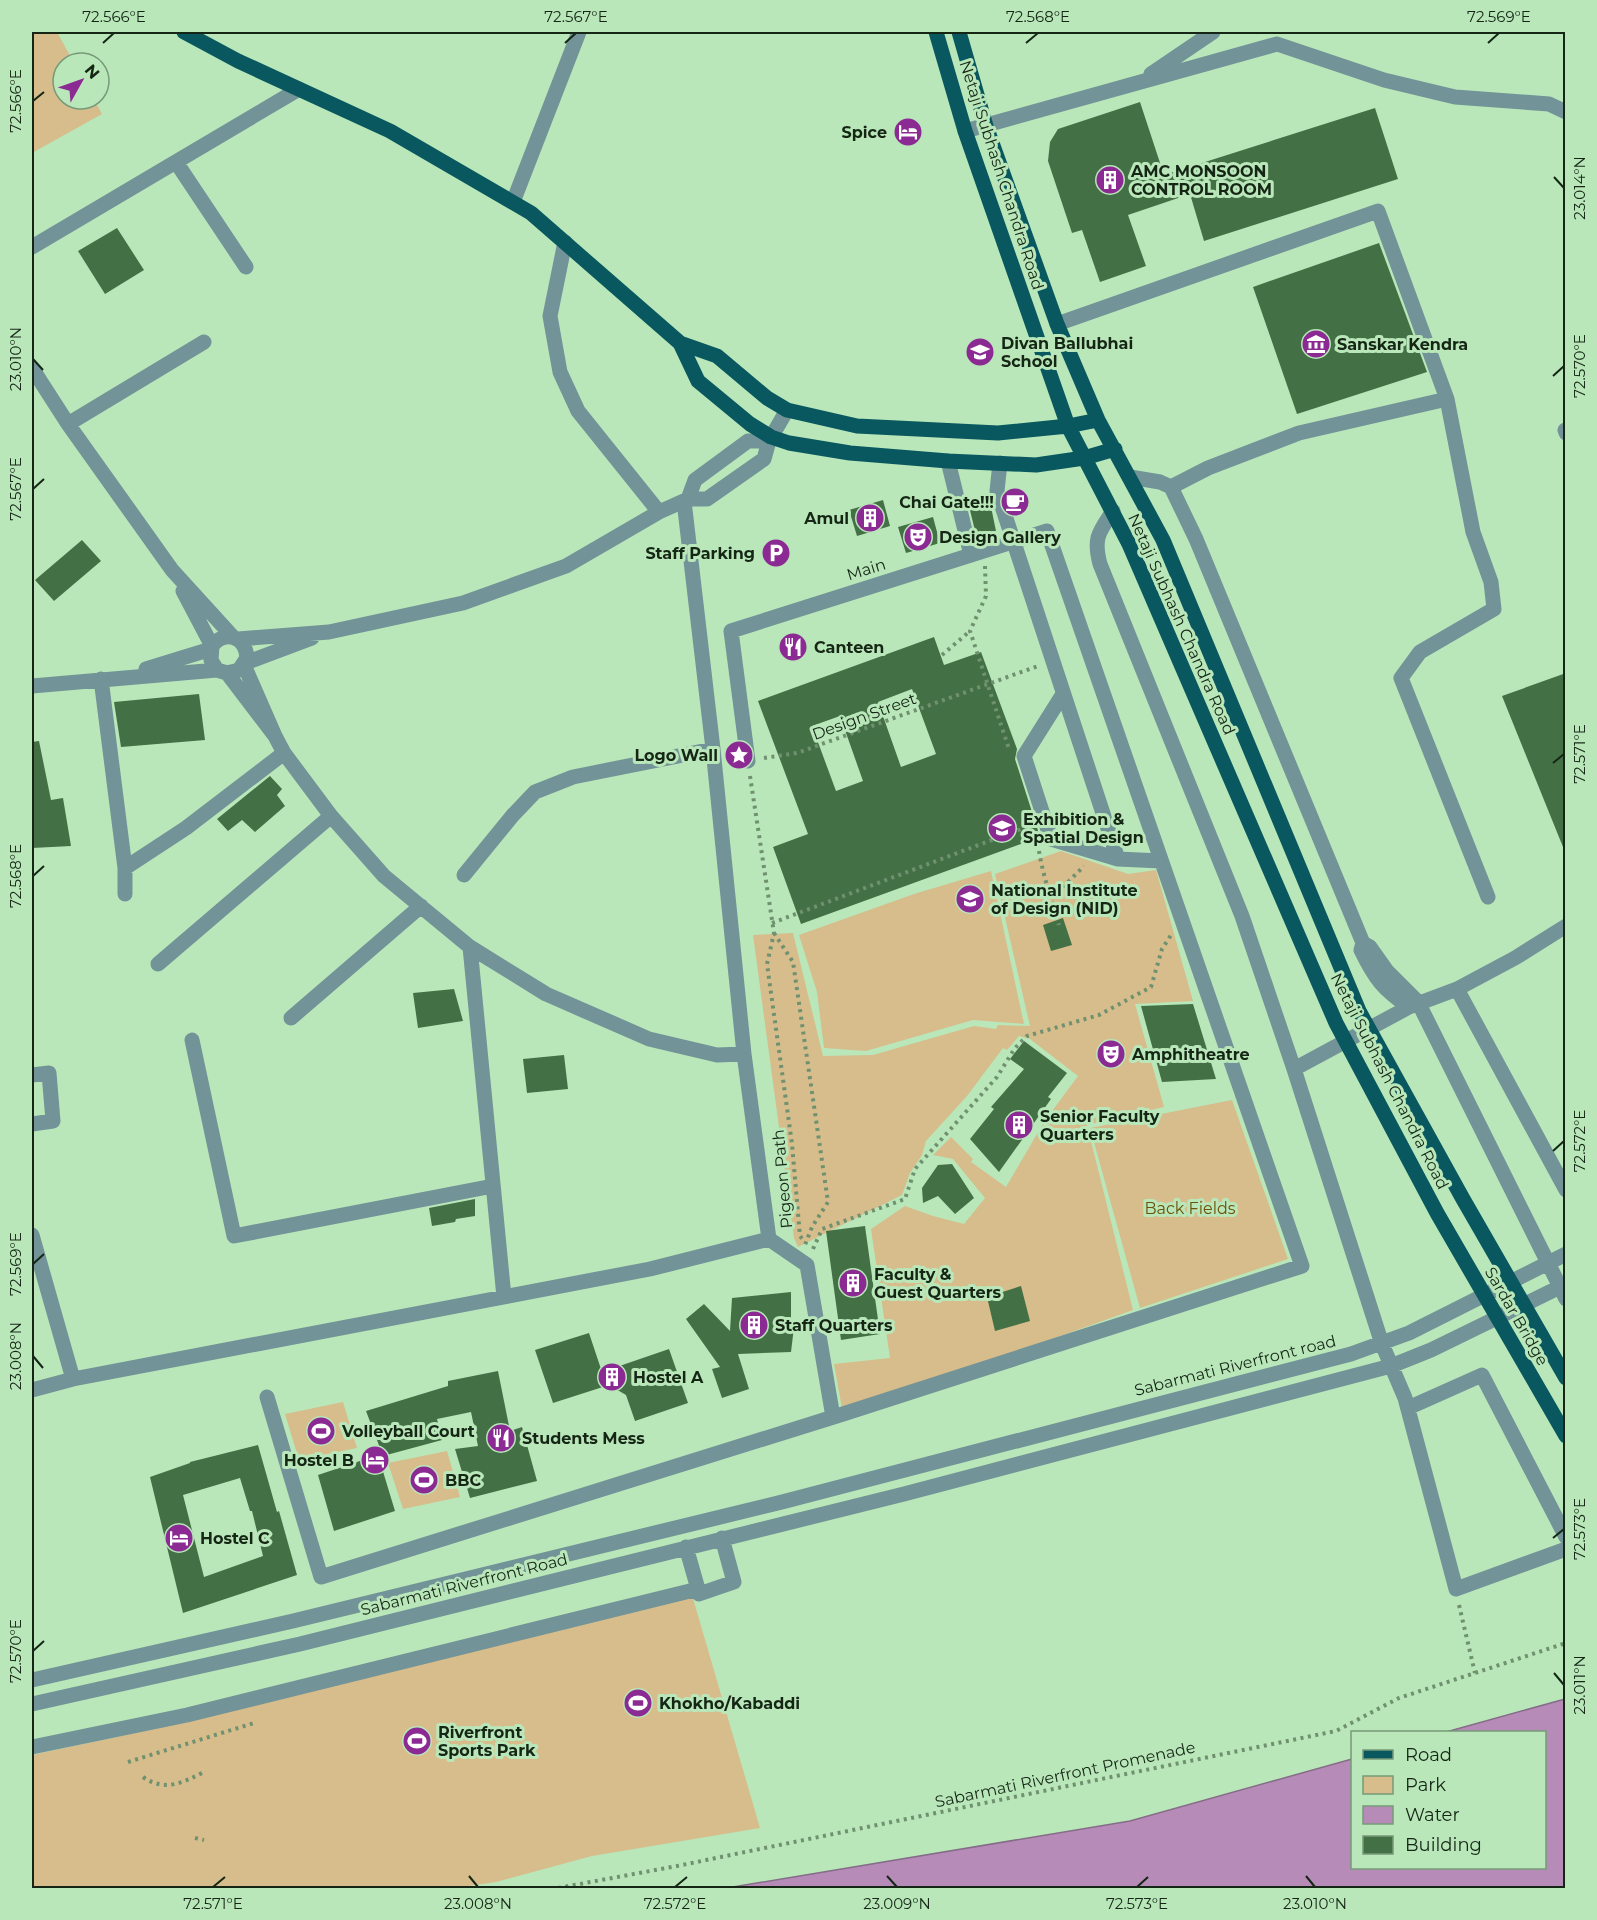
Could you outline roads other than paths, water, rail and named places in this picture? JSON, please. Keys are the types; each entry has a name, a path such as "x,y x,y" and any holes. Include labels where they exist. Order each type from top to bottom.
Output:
{"main road":[{"path":"184,32 238,61 390,131 531,213 680,343 717,356 767,398 787,410 857,426 998,433 1068,426 1098,420"},
{"name":"Netaji Subhash Chandra Road","path":"936,32 965,131 1068,426 1129,544 1336,1023 1437,1213"},
{"name":"Netaji Subhash Chandra Road","path":"958,32 986,126 1057,324 1098,420 1163,540 1359,1011 1463,1199"},
{"path":"680,343 698,381 770,439 850,453 1036,465 1084,458 1115,449"},
{"name":"Sardar Bridge","path":"1463,1199 1566,1378"},
{"name":"Sardar Bridge","path":"1437,1213 1566,1436"}],"street":[{"path":"513,202 579,32"},
{"path":"1143,80 1213,32"},
{"path":"965,131 1277,44 1384,80 1424,90 1455,97 1550,104 1566,112"},
{"path":"32,247 299,89"},
{"path":"176,162 246,267"},
{"path":"1057,324 1378,211 1448,399 1473,532 1491,582 1494,609 1420,652 1401,678 1488,897"},
{"path":"565,242 550,316 560,372 578,411 659,512"},
{"path":"68,424 204,342"},
{"path":"32,368 68,424 172,570 245,646 247,658 244,664 284,753 331,816 384,876 470,947 546,994 650,1039 717,1055 744,1054"},
{"path":"1171,487 1208,468 1299,433 1448,399"},
{"path":"32,686 121,677 234,673 244,664 329,632 463,603 566,566 659,512 686,500 707,499 764,459 770,439 787,410"},
{"path":"770,439 748,441 695,480 686,500 744,1054 769,1239 807,1265 833,1417"},
{"path":"948,461 978,553"},
{"path":"1000,463 997,491 1118,859"},
{"path":"899,1471 904,1494 1391,1366 1564,1290 1547,1264 1414,1005 1370,947 1363,943 1196,538 1171,487 1160,482 1130,477"},
{"path":"1113,511 1098,532 1096,542 1100,564 1242,916 1294,1069 1382,1344 1408,1408 1456,1589 1566,1549"},
{"name":"Main","path":"748,761 731,631 1047,531 1161,861"},
{"path":"172,570 212,647 211,660 275,736"},
{"path":"121,677 212,647 221,638 329,632"},
{"path":"101,680 125,868 125,894"},
{"path":"267,1397 321,1576 833,1417 1302,1266 1161,861 1118,859 1051,839 1024,756 1063,694"},
{"path":"464,875 535,792 573,777 713,749"},
{"path":"125,868 186,828 284,753"},
{"path":"158,963 331,816"},
{"path":"291,1018 421,906"},
{"path":"1294,1069 1414,1005 1457,989 1515,958 1566,926"},
{"path":"470,947 504,1297"},
{"path":"1457,989 1566,1190"},
{"path":"192,1040 234,1236 493,1186"},
{"path":"32,1075 49,1073 53,1121 32,1124"},
{"path":"32,1234 73,1379"},
{"path":"32,1390 73,1379 650,1269 769,1239"},
{"name":"Sabarmati Riverfront road","path":"899,1471 1382,1344 1566,1254"},
{"path":"1408,1408 1482,1375 1566,1537"},
{"name":"Sabarmati Riverfront Road","path":"32,1680 293,1621 899,1471"},
{"name":"Sabarmati Riverfront Road","path":"32,1704 300,1644 904,1494"},
{"path":"686,1547 699,1594 734,1582 722,1538"},
{"path":"32,1747 187,1714 698,1589"}],"water":[{"path":"1565,1699 1565,1888 727,1888 1130,1821 1351,1759 1351,1869 1546,1869 1546,1731 1450,1731"}],"place":[{"name":"Spice","path":"908,132"},
{"name":"AMC MONSOON CONTROL ROOM","path":"1110,180"},
{"name":"Sanskar Kendra","path":"1316,344"},
{"name":"Divan Ballubhai School","path":"980,352"},
{"name":"Chai Gate!!!","path":"1015,502"},
{"name":"Amul","path":"870,518"},
{"name":"Design Gallery","path":"918,537"},
{"name":"Staff Parking","path":"776,553"},
{"name":"Canteen","path":"793,647"},
{"name":"Logo Wall","path":"739,755"},
{"name":"Exhibition & Spatial Design","path":"1002,828"},
{"name":"National Institute of Design (NID)","path":"970,899"},
{"name":"Amphitheatre","path":"1111,1054"},
{"name":"Senior Faculty Quarters","path":"1019,1125"},
{"name":"Faculty & Guest Quarters","path":"853,1283"},
{"name":"Staff Quarters","path":"754,1325"},
{"name":"Hostel A","path":"612,1377"},
{"name":"Volleyball Court","path":"321,1431"},
{"name":"Students Mess","path":"501,1438"},
{"name":"Hostel B","path":"375,1460"},
{"name":"BBC","path":"424,1480"},
{"name":"Hostel C","path":"179,1538"},
{"name":"Khokho/Kabaddi","path":"638,1703"},
{"name":"Riverfront Sports Park","path":"417,1741"}],"park label":[{"name":"Back Fields","path":"1190,1208"}]}
